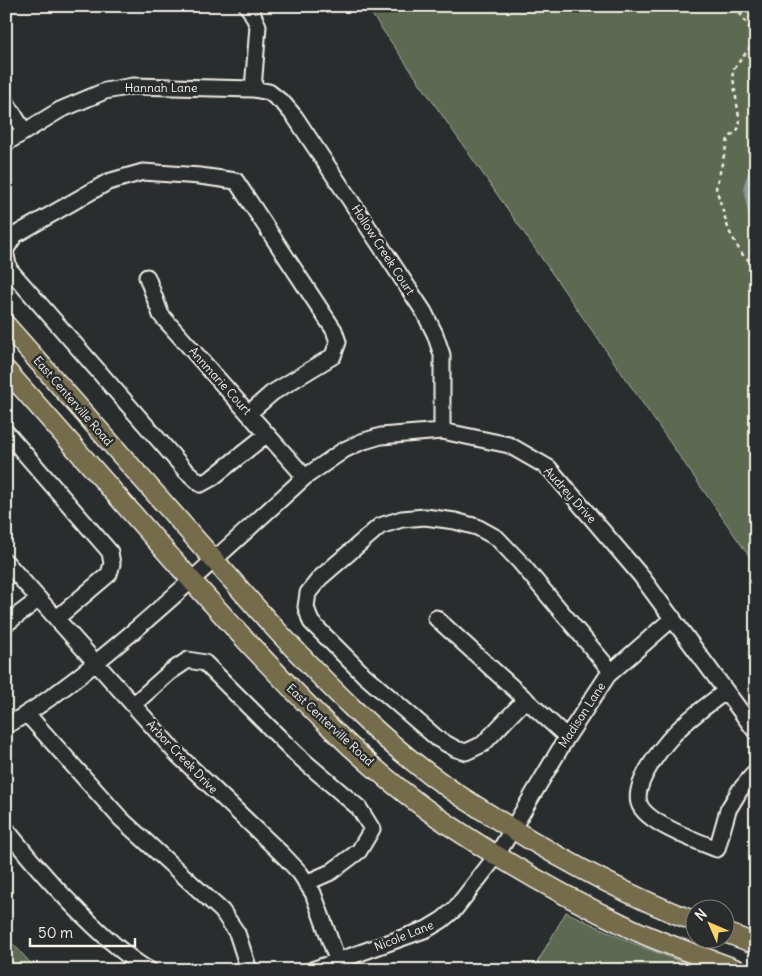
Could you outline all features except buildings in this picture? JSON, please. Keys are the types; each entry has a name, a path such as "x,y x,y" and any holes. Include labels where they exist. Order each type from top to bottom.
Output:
{"main road":[{"name":"East Centerville Road","path":"6,325 304,660 397,748 442,784 541,847 599,878 684,917"},
{"name":"East Centerville Road","path":"6,370 192,581 282,679 344,741 429,811 552,888 632,930 738,970"},
{"path":"734,936 756,944"}],"street":[{"path":"247,6 258,26 253,89"},
{"name":"Hannah Lane","path":"6,143 67,107 105,91 133,86 253,89 269,92"},
{"name":"Hollow Creek Court","path":"269,92 284,104 295,117 424,312 435,334 442,355 442,431"},
{"path":"6,102 24,131"},
{"path":"6,249 15,235 108,182 144,172 236,181 334,330 338,342 333,356 272,393 249,413"},
{"path":"6,256 9,268 184,470 201,484 212,478 267,434"},
{"name":"Annmarie Court","path":"147,276 161,315 305,477"},
{"name":"Audrey Drive","path":"6,726 27,714 96,662 215,561 305,477 324,463 361,442 381,436 442,431 510,445 549,468 641,576 756,732"},
{"path":"6,432 110,552 112,564 109,574 57,618"},
{"path":"526,699 483,744 466,752 456,749 438,739 364,675 310,622 306,607 308,593 320,578 380,526 402,519 425,517 455,521 477,527 497,538 519,560 611,672"},
{"name":"Arbor Creek Drive","path":"6,562 177,754 300,873 313,893 338,962"},
{"path":"6,624 40,599"},
{"path":"436,618 567,737"},
{"name":"Madison Lane","path":"514,829 567,737 611,672 672,618"},
{"path":"133,705 170,672 188,660 205,663 297,755 359,808 372,828 359,851 332,872 306,883"},
{"path":"726,691 676,732 648,768 638,792 639,804 650,816 680,836 717,849 728,810 740,790 756,772"},
{"path":"27,714 121,819 222,911 237,933 249,970"},
{"path":"6,829 31,861 86,920 135,963 149,970"},
{"name":"Nicole Lane","path":"312,970 427,929 442,920 464,897 497,855 514,829"}],"path":[{"path":"734,6 754,34 755,40 732,71 740,124 728,139 716,188 729,231 742,253 756,267"}],"green space":[{"path":"366,6 756,6 756,566"},
{"path":"566,912 630,942 702,970 533,970"},
{"path":"6,936 37,970 6,970"}],"waterway":[{"path":"756,155 746,186 752,227 756,235"}]}
